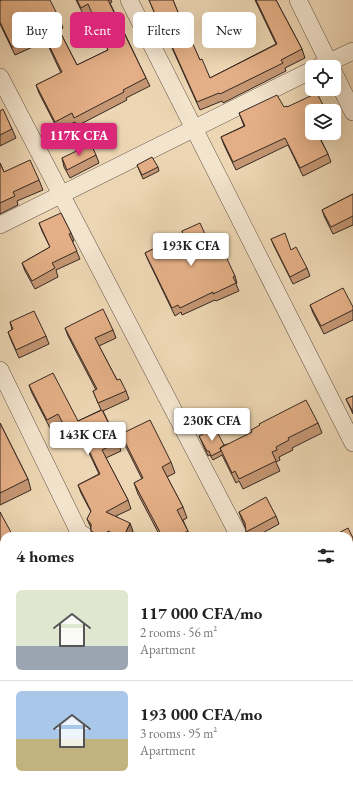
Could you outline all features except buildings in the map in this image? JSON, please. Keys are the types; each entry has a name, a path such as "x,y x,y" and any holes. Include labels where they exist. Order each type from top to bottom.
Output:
{"street":[{"path":"129,0 353,443"},
{"path":"298,0 325,60"},
{"path":"339,60 353,51"},
{"path":"0,225 305,73"},
{"path":"0,77 237,532"},
{"path":"341,90 353,112"},
{"path":"0,370 79,532"}]}
